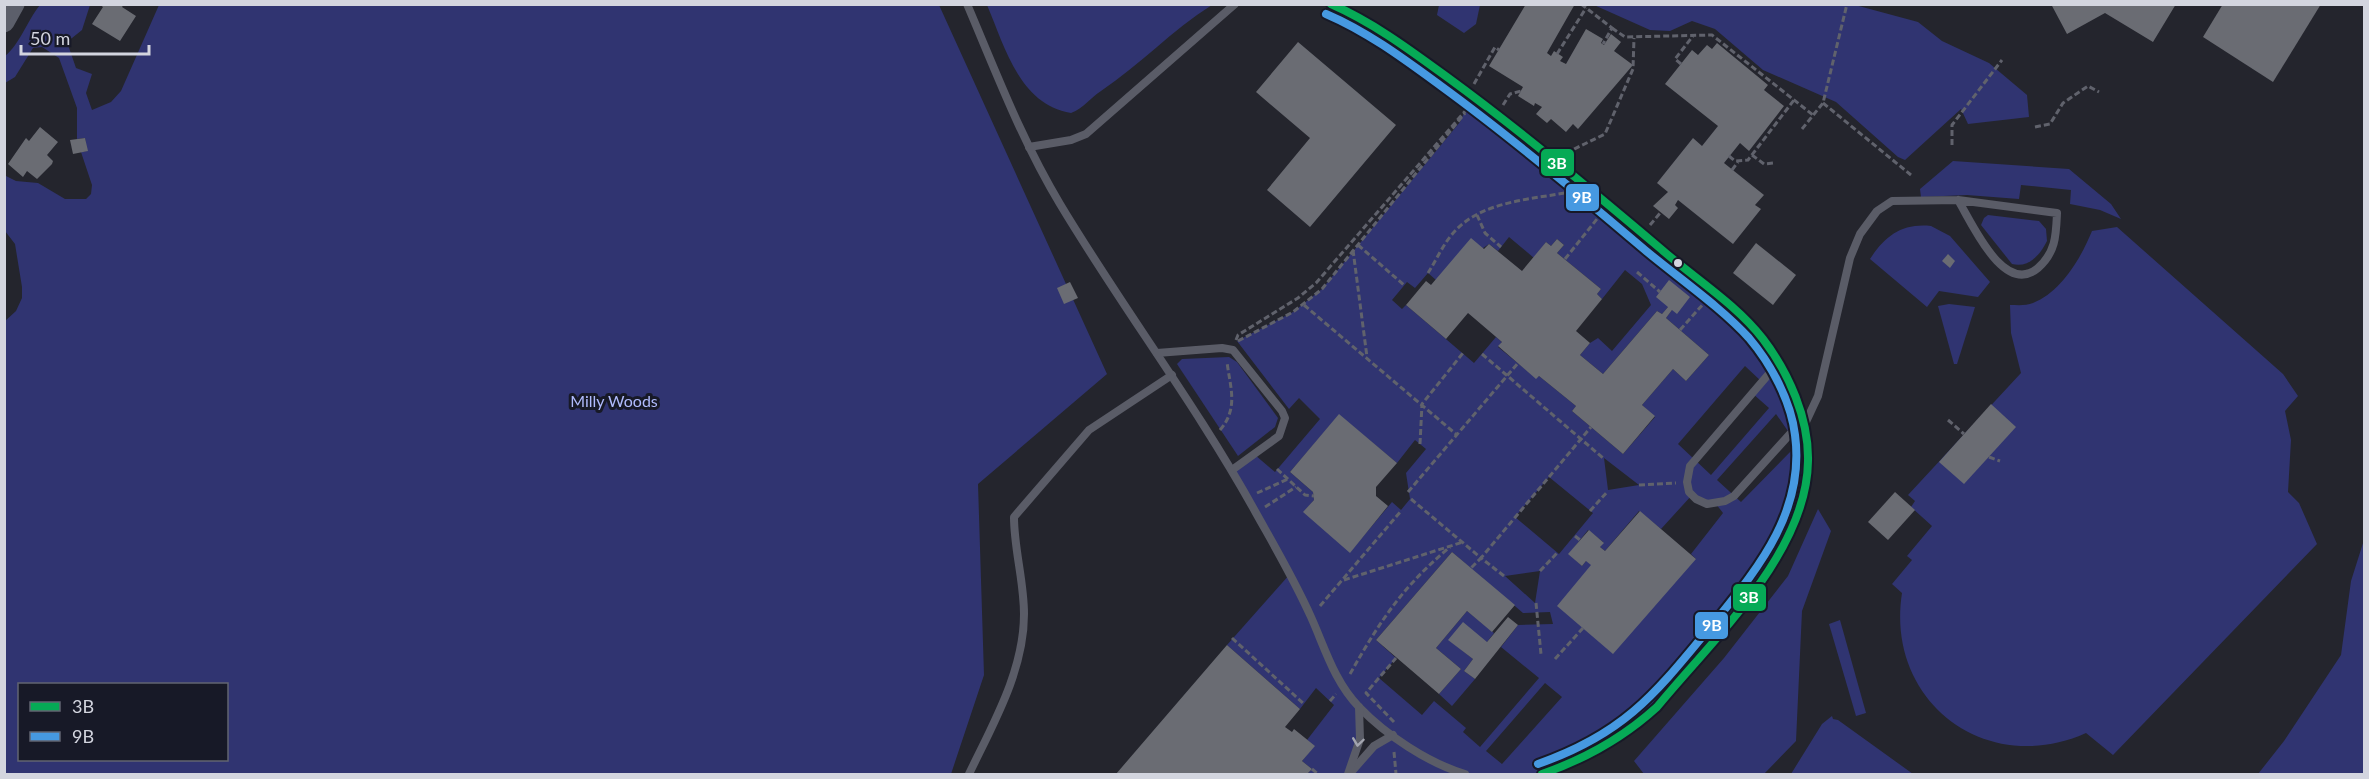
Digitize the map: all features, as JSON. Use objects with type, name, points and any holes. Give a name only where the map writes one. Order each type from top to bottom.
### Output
[{"type":"main road","points":[[4,21],[14,4]]},
{"type":"lane","points":[[967,4],[1029,147],[1064,210],[1232,470],[1311,617],[1330,665],[1343,687],[1359,707],[1393,735],[1437,762],[1465,774]]},
{"type":"lane","points":[[1029,147],[1071,140],[1086,134],[1235,4]]},
{"type":"lane","points":[[1330,4],[1375,26],[1472,95],[1609,205],[1762,336],[1779,362],[1804,426],[1808,471],[1804,495],[1788,541],[1756,589],[1657,707],[1639,724],[1591,753],[1542,774]]},
{"type":"lane","points":[[1779,362],[1694,459],[1687,482],[1689,492],[1696,499],[1707,504],[1725,501],[1734,496],[1790,434],[1804,426],[1818,396],[1850,258],[1869,219],[1892,201],[1958,200],[2057,213],[2055,244],[2051,255],[2032,273],[2020,275],[2010,272],[1993,256],[1958,200]]},
{"type":"lane","points":[[1157,353],[1222,348],[1240,355],[1285,418],[1279,436],[1232,470]]},
{"type":"lane","points":[[969,774],[998,717],[1021,647],[1024,614],[1014,517],[1089,430],[1172,375]]},
{"type":"lane","points":[[1349,774],[1360,739],[1359,707]]},
{"type":"lane","points":[[1349,774],[1374,746],[1393,735]]},
{"type":"path","points":[[1581,4],[1625,38],[1712,35],[1763,78],[1813,115]]},
{"type":"path","points":[[1802,129],[1822,104],[1847,4]]},
{"type":"path","points":[[1557,54],[1586,8]]},
{"type":"path","points":[[1603,44],[1612,28]]},
{"type":"path","points":[[1681,64],[1675,59],[1693,36]]},
{"type":"path","points":[[1553,159],[1605,134],[1633,69],[1634,37]]},
{"type":"path","points":[[1236,341],[1304,305],[1322,288],[1460,122],[1467,109],[1474,83],[1495,47],[1499,50]]},
{"type":"path","points":[[1952,145],[1952,125],[2002,60]]},
{"type":"path","points":[[2035,127],[2050,124],[2063,103],[2088,86],[2099,92]]},
{"type":"path","points":[[1507,98],[1514,91],[1521,91]]},
{"type":"path","points":[[1729,156],[1739,160],[1748,160],[1794,100]]},
{"type":"path","points":[[1822,104],[1911,175]]},
{"type":"path","points":[[1212,437],[1226,423],[1233,398],[1227,360],[1238,335],[1298,298],[1316,283],[1467,109]]},
{"type":"path","points":[[1752,155],[1764,164],[1774,163]]},
{"type":"path","points":[[1732,170],[1739,160]]},
{"type":"path","points":[[1428,273],[1456,230],[1477,216],[1510,203],[1570,192],[1580,182]]},
{"type":"path","points":[[1564,259],[1609,205]]},
{"type":"path","points":[[1643,234],[1661,212]]},
{"type":"path","points":[[1477,216],[1485,233],[1501,247]]},
{"type":"path","points":[[1357,245],[1404,285]]},
{"type":"path","points":[[1353,250],[1367,358]]},
{"type":"path","points":[[1637,272],[1660,292]]},
{"type":"path","points":[[1680,330],[1713,293]]},
{"type":"path","points":[[1304,305],[1457,435]]},
{"type":"path","points":[[1420,444],[1422,404],[1463,353]]},
{"type":"path","points":[[1482,354],[1603,458]]},
{"type":"path","points":[[1408,492],[1518,363]]},
{"type":"path","points":[[1948,420],[1964,434]]},
{"type":"path","points":[[1471,568],[1591,427]]},
{"type":"path","points":[[1989,457],[2000,461]]},
{"type":"path","points":[[1277,469],[1305,495],[1314,496]]},
{"type":"path","points":[[1247,497],[1288,479]]},
{"type":"path","points":[[1639,485],[1687,482]]},
{"type":"path","points":[[1257,514],[1282,494],[1296,487]]},
{"type":"path","points":[[1590,511],[1608,491]]},
{"type":"path","points":[[1411,499],[1504,576]]},
{"type":"path","points":[[1311,617],[1401,511]]},
{"type":"path","points":[[1575,536],[1580,540]]},
{"type":"path","points":[[1342,580],[1463,542]]},
{"type":"path","points":[[1329,701],[1343,687],[1392,603],[1425,568],[1450,547]]},
{"type":"path","points":[[1540,571],[1557,552]]},
{"type":"path","points":[[1536,603],[1541,654]]},
{"type":"path","points":[[1555,659],[1583,628]]},
{"type":"path","points":[[1232,638],[1304,704]]},
{"type":"path","points":[[1396,658],[1366,693],[1395,720],[1393,735],[1396,774]]},
{"type":"path","points":[[1312,769],[1318,774]]},
{"type":"green space","name":"Milly Woods","points":[[40,5],[90,5],[82,30],[67,42],[76,68],[92,74],[86,93],[92,110],[111,102],[121,91],[159,5],[939,5],[1107,374],[978,484],[984,675],[951,774],[5,774],[4,322],[16,311],[22,298],[22,287],[15,244],[5,231],[4,175],[16,181],[38,183],[65,199],[86,199],[91,194],[92,185],[81,152],[87,151],[85,138],[77,139],[77,108],[59,58],[42,47],[33,48],[15,77],[5,83],[5,56],[15,45]]},
{"type":"green space","points":[[987,5],[1212,5],[1071,113],[1053,107],[1038,98],[1026,86],[1008,55]]},
{"type":"green space","points":[[1439,5],[1480,5],[1476,24],[1464,33],[1437,15]]},
{"type":"green space","points":[[1594,5],[1855,5],[1918,22],[1942,41],[1989,63],[2027,95],[2029,117],[1968,124],[1961,109],[1905,160],[1898,157],[1836,102],[1763,70],[1715,29],[1692,21],[1670,31],[1650,30]]},
{"type":"green space","points":[[1472,95],[1762,336],[1797,404],[1808,471],[1788,541],[1657,707],[1616,740],[1542,774],[1349,774],[1378,744],[1392,735],[1360,708],[1360,739],[1348,774],[1307,774],[1312,769],[1302,761],[1314,746],[1307,740],[1334,705],[1316,688],[1300,709],[1227,645],[1290,574],[1232,470],[1255,455],[1275,472],[1320,419],[1299,398],[1289,409],[1237,341],[1293,312],[1322,289],[1460,122]],"holes":[[[1509,237],[1534,258],[1546,242],[1551,246],[1557,239],[1564,245],[1557,253],[1601,289],[1597,294],[1602,299],[1625,270],[1642,284],[1651,305],[1612,351],[1598,338],[1590,343],[1580,355],[1603,374],[1657,311],[1662,314],[1668,307],[1672,310],[1666,318],[1709,355],[1686,381],[1673,369],[1642,405],[1655,417],[1623,454],[1572,411],[1576,406],[1498,347],[1502,342],[1496,337],[1474,363],[1406,305],[1402,309],[1392,300],[1407,282],[1415,288],[1428,273],[1436,280],[1489,244],[1498,251]],[[1745,366],[1762,382],[1752,393],[1769,408],[1711,475],[1678,444]],[[1776,414],[1790,434],[1791,451],[1741,502],[1717,480]],[[1339,415],[1397,463],[1415,440],[1426,449],[1406,473],[1410,499],[1401,510],[1392,502],[1350,552],[1304,512],[1314,500],[1313,492],[1290,472]],[[1604,458],[1639,485],[1608,490]],[[1549,477],[1593,513],[1559,554],[1515,517]],[[1692,495],[1716,504],[1723,513],[1691,554],[1696,559],[1586,561],[1582,566],[1569,554],[1588,530],[1603,542],[1600,547],[1605,551],[1639,511],[1661,529]],[[1452,552],[1523,613],[1550,612],[1553,624],[1518,625],[1501,647],[1539,678],[1480,747],[1463,732],[1466,728],[1434,701],[1422,715],[1379,678],[1396,658],[1376,640]],[[1540,571],[1535,603],[1505,576]],[[1545,683],[1562,697],[1502,764],[1486,751]]]},
{"type":"green space","points":[[1953,161],[2069,169],[2111,204],[2121,219],[2100,210],[2070,204],[2071,190],[2021,185],[2019,199],[1967,195],[1921,197],[1920,189]]},
{"type":"green space","points":[[1988,215],[2039,221],[2046,229],[2047,241],[2041,251],[2029,262],[2012,264],[1981,225]]},
{"type":"green space","points":[[1931,226],[1950,236],[1990,282],[1978,297],[1939,291],[1927,307],[1870,259],[1895,233],[1911,227]]},
{"type":"green space","points":[[2117,227],[2283,374],[2298,396],[2285,411],[2291,440],[2288,492],[2299,503],[2317,544],[2113,755],[2086,733],[2049,744],[2013,745],[1979,737],[1950,720],[1926,697],[1910,667],[1901,632],[1902,593],[1892,584],[1912,560],[1907,556],[1932,526],[1911,507],[1915,501],[1908,495],[2021,373],[2011,333],[2010,305],[2027,305],[2043,298],[2069,273],[2092,231]]},
{"type":"green space","points":[[1949,304],[1975,307],[1957,364],[1954,364],[1938,306]]},
{"type":"green space","points":[[1229,357],[1237,362],[1278,418],[1275,427],[1238,456],[1177,364],[1182,359]]},
{"type":"green space","points":[[1818,509],[1831,531],[1802,611],[1796,741],[1764,774],[1644,774],[1634,761],[1724,658],[1788,576]]},
{"type":"green space","points":[[2364,540],[2364,774],[2258,774],[2284,741],[2341,655],[2351,581]]},
{"type":"green space","points":[[1467,611],[1494,633],[1487,642],[1449,640],[1473,659],[1464,671],[1475,679],[1452,706],[1439,694],[1461,669],[1436,648]]},
{"type":"green space","points":[[1840,620],[1866,713],[1856,716],[1829,624]]},
{"type":"green space","points":[[1832,716],[1833,719],[1838,720],[1913,774],[1791,774],[1822,724]]},
{"type":"building","points":[[99,4],[124,4],[122,7],[136,16],[120,41],[92,24],[103,7]]},
{"type":"building","points":[[1526,4],[1575,4],[1547,53],[1551,56],[1554,51],[1563,57],[1560,61],[1566,64],[1586,29],[1603,39],[1601,43],[1604,45],[1611,34],[1621,42],[1614,51],[1633,65],[1578,129],[1573,124],[1566,132],[1551,119],[1547,123],[1536,114],[1542,107],[1535,103],[1534,106],[1518,96],[1523,87],[1489,66]]},
{"type":"building","points":[[2051,4],[2176,4],[2153,42],[2105,13],[2067,34]]},
{"type":"building","points":[[2223,4],[2321,4],[2273,82],[2203,37]]},
{"type":"building","points":[[1298,42],[1396,125],[1310,227],[1267,190],[1310,138],[1256,92]]},
{"type":"building","points":[[1717,43],[1768,85],[1764,90],[1784,106],[1749,151],[1740,143],[1724,163],[1764,195],[1755,205],[1761,209],[1733,244],[1678,200],[1675,205],[1678,208],[1669,219],[1653,206],[1668,192],[1657,183],[1693,138],[1702,146],[1718,126],[1665,84],[1692,50],[1698,55],[1707,45],[1712,49]]},
{"type":"building","points":[[40,127],[58,142],[47,155],[53,161],[52,164],[37,179],[27,171],[23,177],[8,164],[26,138],[29,141]]},
{"type":"building","points":[[85,138],[88,151],[73,154],[70,140]]},
{"type":"building","points":[[1471,238],[1484,249],[1489,244],[1522,271],[1546,242],[1551,246],[1557,239],[1564,245],[1557,253],[1601,289],[1597,294],[1602,299],[1576,331],[1590,343],[1580,355],[1603,374],[1657,311],[1662,314],[1668,307],[1656,297],[1669,280],[1690,297],[1677,314],[1672,310],[1666,318],[1709,355],[1686,381],[1673,369],[1642,405],[1655,416],[1623,454],[1572,411],[1576,406],[1539,376],[1536,379],[1498,346],[1502,342],[1468,313],[1446,339],[1406,305],[1426,281],[1431,285]]},
{"type":"building","points":[[1756,243],[1796,275],[1773,305],[1733,273]]},
{"type":"building","points":[[1948,254],[1955,261],[1950,268],[1942,261]]},
{"type":"building","points":[[1070,282],[1078,298],[1064,304],[1057,288]]},
{"type":"building","points":[[1991,404],[2016,427],[1964,484],[1939,462]]},
{"type":"building","points":[[1339,414],[1397,463],[1376,487],[1376,496],[1388,506],[1350,553],[1303,512],[1314,500],[1313,492],[1290,472]]},
{"type":"building","points":[[1895,492],[1915,510],[1888,540],[1868,522]]},
{"type":"building","points":[[1640,511],[1696,559],[1613,654],[1557,606],[1591,565],[1586,561],[1582,566],[1568,554],[1589,530],[1604,543],[1600,547],[1605,551]]},
{"type":"building","points":[[1452,552],[1515,605],[1492,632],[1467,611],[1436,648],[1461,669],[1439,694],[1376,640]]},
{"type":"building","points":[[1508,617],[1518,625],[1475,679],[1464,671],[1473,659],[1448,640],[1463,622],[1487,642]]},
{"type":"building","points":[[1227,645],[1300,709],[1285,727],[1292,732],[1294,729],[1315,746],[1302,761],[1312,769],[1307,774],[1116,774]]},
{"type":"transit line","name":"3B","points":[[1331,4],[1391,38],[1475,97],[1728,303],[1752,326],[1772,352],[1789,381],[1801,413],[1808,461],[1803,495],[1792,529],[1774,562],[1753,593],[1657,707],[1631,728],[1603,746],[1573,762],[1542,774]]},
{"type":"transit line","name":"9B","points":[[1326,14],[1385,47],[1467,105],[1712,304],[1757,348],[1779,384],[1793,422],[1796,462],[1793,487],[1786,512],[1764,557],[1749,578],[1677,667],[1640,706],[1596,738],[1538,764]]}]
